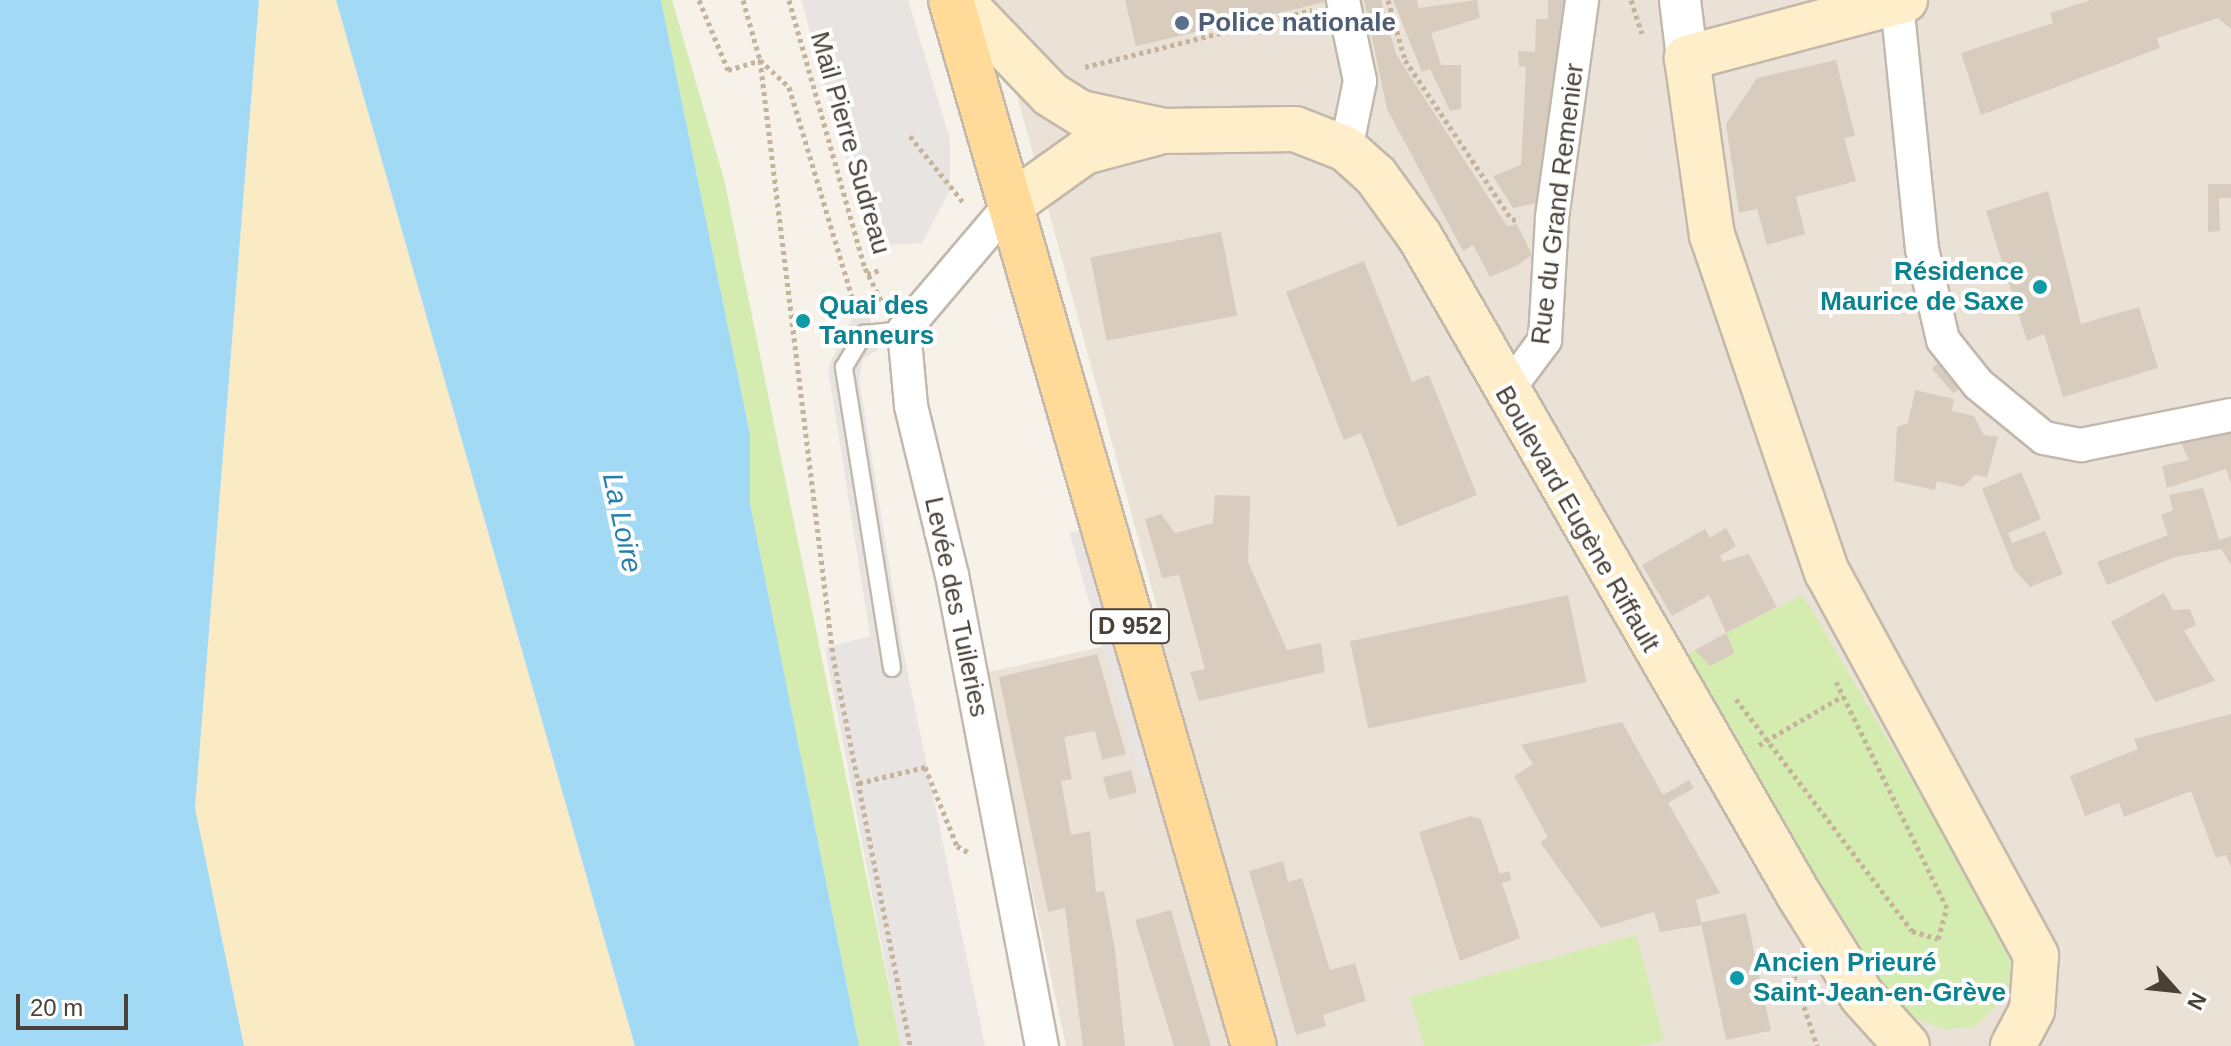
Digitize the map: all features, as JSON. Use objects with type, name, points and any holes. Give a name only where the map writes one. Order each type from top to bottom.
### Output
[{"type":"main road","name":"D 952","points":[[951,0],[1254,1046]]},
{"type":"main road","name":"Boulevard Eugène Riffault","points":[[960,0],[1050,94],[1081,113],[1164,131],[1295,129],[1346,149],[1376,176],[1420,237],[1504,395],[1799,895],[1862,996],[1907,1046]]},
{"type":"main road","points":[[1901,1],[1687,58],[1712,235],[1827,572],[2036,956],[2032,1010],[2013,1046]]},
{"type":"main road","name":"Boulevard Eugène Riffault","points":[[1010,205],[1084,152],[1164,131]]},
{"type":"street","name":"Rue du Grand Remenier","points":[[1504,395],[1545,340],[1552,217],[1582,0]]},
{"type":"street","points":[[1680,0],[1687,58]]},
{"type":"street","points":[[1901,1],[1922,249],[1943,340],[1978,384],[2044,438],[2081,445],[2231,415]]},
{"type":"street","points":[[1332,4],[1360,81],[1346,149]]},
{"type":"street","points":[[904,330],[1010,205]]},
{"type":"street","name":"Levée des Tuileries","points":[[904,330],[911,406],[1042,1046]]},
{"type":"lane","points":[[892,668],[844,367],[864,334],[904,330]]},
{"type":"path","points":[[699,0],[728,70],[760,60]]},
{"type":"path","points":[[743,0],[760,60],[833,656],[910,1046]]},
{"type":"path","name":"Mail Pierre Sudreau","points":[[760,60],[789,87],[856,311],[876,295],[867,274],[789,0]]},
{"type":"path","points":[[1388,0],[1405,60],[1512,220],[1536,212],[1552,217]]},
{"type":"path","points":[[1070,71],[1332,4]]},
{"type":"path","points":[[910,136],[963,202]]},
{"type":"path","points":[[867,274],[880,270]]},
{"type":"path","points":[[1723,707],[1733,696],[1771,740],[1912,931],[1938,939],[1947,908],[1830,667]]},
{"type":"path","points":[[1743,752],[1771,740],[1843,696]]},
{"type":"path","points":[[858,783],[925,767],[957,846],[1007,864]]},
{"type":"path","points":[[1787,956],[1817,1046]]},
{"type":"shaded area","points":[[801,0],[908,0],[950,139],[950,190],[922,243],[871,246]]},
{"type":"shaded area","points":[[991,0],[2231,0],[2231,1046],[1066,1046],[985,673],[1164,633]]},
{"type":"shaded area","points":[[864,295],[878,350],[863,359],[859,379],[903,650],[985,1046],[901,1046],[825,648],[870,636],[828,367]]},
{"type":"shaded area","points":[[1081,530],[1152,776],[1140,779],[1069,533]]},
{"type":"shaded area","points":[[1241,908],[1284,1046],[1272,1046],[1230,911]]},
{"type":"green space","points":[[661,0],[672,0],[724,179],[901,1046],[859,1046],[750,503],[750,434]]},
{"type":"green space","points":[[1803,595],[2016,959],[2006,996],[1974,1027],[1944,1029],[1895,1011],[1675,663],[1695,650],[1710,666],[1735,653],[1726,633]]},
{"type":"green space","points":[[1636,935],[1664,1040],[1640,1046],[1424,1046],[1410,997]]},
{"type":"sand","points":[[259,0],[336,0],[635,1046],[244,1046],[195,808]]},
{"type":"water","points":[[0,0],[259,0],[195,808],[244,1046],[0,1046]]},
{"type":"water","name":"La Loire","points":[[336,0],[661,0],[750,434],[750,503],[859,1046],[635,1046]]},
{"type":"building","name":"Police nationale","points":[[1125,0],[1329,0],[1330,1],[1136,46]]},
{"type":"building","points":[[1364,0],[1381,0],[1396,54],[1507,226],[1517,224],[1532,255],[1518,265],[1490,277],[1473,245],[1463,251],[1387,109]]},
{"type":"building","points":[[1393,0],[1417,0],[1419,8],[1477,0],[1480,18],[1431,33],[1441,65],[1461,65],[1461,109],[1450,111],[1430,69],[1422,72]]},
{"type":"building","points":[[1548,0],[1569,0],[1542,202],[1513,208],[1493,176],[1521,165],[1526,67],[1519,66],[1518,51],[1535,52],[1536,19],[1548,19]]},
{"type":"building","points":[[2091,0],[2231,0],[2231,29],[2218,18],[2157,38],[2160,48],[1981,115],[1961,53],[2053,23],[2050,13]]},
{"type":"building","points":[[1836,60],[1855,136],[1844,138],[1856,181],[1796,197],[1805,234],[1767,245],[1757,209],[1739,213],[1726,124],[1757,78]]},
{"type":"building","points":[[2208,184],[2231,184],[2231,198],[2219,198],[2220,231],[2208,232]]},
{"type":"building","name":"Résidence Maurice de Saxe","points":[[2048,191],[2081,324],[2139,307],[2158,368],[2063,397],[2044,334],[2027,341],[1986,211]]},
{"type":"building","points":[[1221,232],[1237,315],[1107,341],[1090,257]]},
{"type":"building","points":[[1364,261],[1412,382],[1429,375],[1477,495],[1398,527],[1361,433],[1344,440],[1286,292]]},
{"type":"building","points":[[1944,358],[1966,383],[1954,393],[1932,368]]},
{"type":"building","points":[[1915,390],[1954,399],[1952,411],[1974,416],[1984,435],[1998,437],[1987,477],[1975,475],[1963,487],[1937,481],[1935,490],[1894,481],[1897,427],[1908,423]]},
{"type":"building","points":[[2231,425],[2231,483],[2226,469],[2167,488],[2162,466],[2189,460],[2176,433]]},
{"type":"building","points":[[2021,472],[2041,519],[2008,533],[2012,543],[2045,531],[2063,574],[2030,587],[2014,569],[1982,489]]},
{"type":"building","points":[[2203,488],[2219,540],[2231,536],[2231,565],[2221,549],[2175,557],[2107,585],[2097,562],[2168,535],[2161,515],[2173,510],[2169,495]]},
{"type":"building","points":[[1215,495],[1250,496],[1248,562],[1287,650],[1321,643],[1325,672],[1199,701],[1190,672],[1205,669],[1179,575],[1162,578],[1145,519],[1161,514],[1175,533],[1213,523]]},
{"type":"building","points":[[1726,528],[1736,546],[1720,556],[1723,562],[1749,554],[1777,607],[1726,633],[1709,595],[1672,616],[1642,565],[1705,529],[1710,538]]},
{"type":"building","points":[[2164,593],[2173,610],[2190,609],[2196,625],[2184,631],[2215,681],[2155,702],[2111,622]]},
{"type":"building","points":[[1568,595],[1587,682],[1368,728],[1350,641]]},
{"type":"building","points":[[1726,633],[1735,653],[1710,666],[1695,650]]},
{"type":"building","points":[[1097,654],[1126,754],[1102,760],[1095,731],[1064,737],[1072,779],[1061,781],[1071,835],[1090,831],[1096,892],[1104,891],[1115,950],[1125,1046],[1083,1046],[1065,908],[1048,912],[999,677]]},
{"type":"building","points":[[2231,714],[2231,867],[2226,855],[2216,858],[2191,791],[2124,817],[2119,803],[2085,816],[2070,776],[2138,749],[2134,739]]},
{"type":"building","points":[[1622,722],[1663,795],[1689,780],[1694,788],[1668,803],[1720,893],[1696,900],[1702,925],[1660,932],[1654,912],[1601,928],[1540,842],[1548,837],[1514,776],[1533,764],[1521,745]]},
{"type":"building","points":[[1131,770],[1137,792],[1109,800],[1103,778]]},
{"type":"building","points":[[1471,816],[1481,819],[1500,874],[1509,871],[1511,880],[1502,883],[1520,938],[1460,961],[1419,832]]},
{"type":"building","points":[[1283,861],[1288,882],[1302,878],[1330,970],[1355,963],[1366,1001],[1323,1015],[1326,1026],[1296,1035],[1249,871]]},
{"type":"building","points":[[1171,910],[1211,1046],[1174,1046],[1135,920]]},
{"type":"building","name":"Ancien Prieuré Saint-Jean-en-Grève","points":[[1746,913],[1771,1030],[1726,1040],[1701,923]]},
{"type":"place","name":"Police nationale","points":[[1182,23]]},
{"type":"place","name":"Résidence Maurice de Saxe","points":[[2040,287]]},
{"type":"place","name":"Quai des Tanneurs","points":[[803,321]]},
{"type":"place","name":"Ancien Prieuré Saint-Jean-en-Grève","points":[[1737,978]]}]
